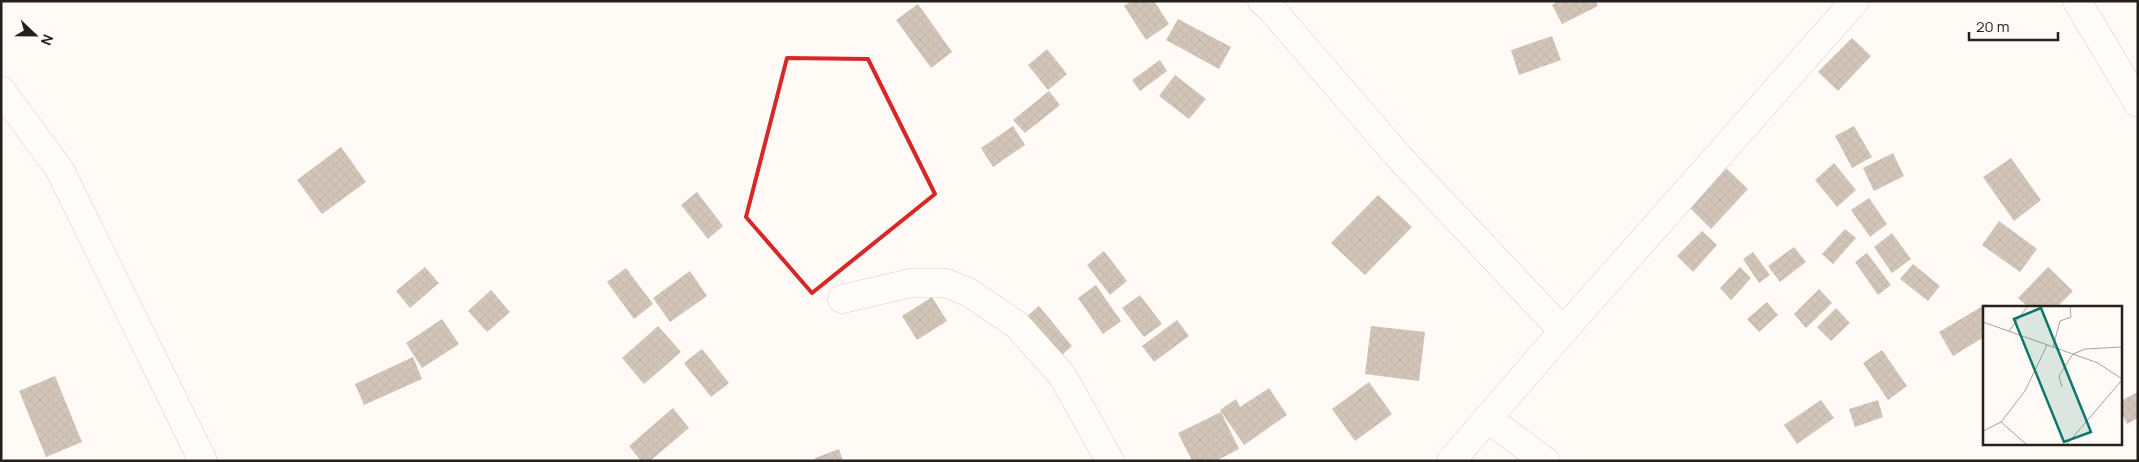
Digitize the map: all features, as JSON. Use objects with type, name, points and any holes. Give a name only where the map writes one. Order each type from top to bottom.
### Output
[{"type":"street","points":[[1262,1],[1273,11],[1399,157],[1563,331]]},
{"type":"street","points":[[1451,461],[1563,331],[1855,1]]},
{"type":"street","points":[[2077,1],[2138,103]]},
{"type":"street","points":[[1,90],[60,170],[203,461]]},
{"type":"street","points":[[842,299],[911,283],[946,283],[970,293],[1017,325],[1062,375],[1110,461]]},
{"type":"street","points":[[1487,418],[1545,461]]},
{"type":"highlighted area","points":[[787,58],[868,59],[935,194],[812,293],[746,217]]},
{"type":"building","points":[[1131,1],[1154,1],[1169,24],[1146,40],[1124,6]]},
{"type":"building","points":[[1558,1],[1596,1],[1598,6],[1562,24],[1552,5]]},
{"type":"building","points":[[918,4],[952,52],[931,68],[896,20]]},
{"type":"building","points":[[1178,19],[1231,47],[1219,69],[1166,40]]},
{"type":"building","points":[[1552,36],[1561,60],[1519,75],[1511,50]]},
{"type":"building","points":[[1852,38],[1871,56],[1838,91],[1818,72]]},
{"type":"building","points":[[1047,49],[1067,74],[1048,90],[1028,65]]},
{"type":"building","points":[[1160,60],[1167,71],[1140,91],[1132,80]]},
{"type":"building","points":[[1175,75],[1206,99],[1189,119],[1159,96]]},
{"type":"building","points":[[1049,91],[1060,105],[1025,133],[1013,120]]},
{"type":"building","points":[[1013,126],[1025,145],[993,167],[981,148]]},
{"type":"building","points":[[1854,126],[1872,157],[1852,168],[1835,136]]},
{"type":"building","points":[[341,147],[366,182],[322,214],[297,180]]},
{"type":"building","points":[[1893,153],[1904,176],[1874,191],[1863,168]]},
{"type":"building","points":[[2011,158],[2041,200],[2014,221],[1983,177]]},
{"type":"building","points":[[1834,163],[1856,190],[1837,207],[1815,180]]},
{"type":"building","points":[[1726,168],[1748,189],[1711,229],[1689,207]]},
{"type":"building","points":[[697,192],[723,226],[708,239],[681,205]]},
{"type":"building","points":[[1378,195],[1412,227],[1365,275],[1331,243]]},
{"type":"building","points":[[1869,198],[1887,224],[1870,237],[1851,210]]},
{"type":"building","points":[[1999,221],[2037,249],[2020,272],[1982,245]]},
{"type":"building","points":[[1845,229],[1856,238],[1833,264],[1822,254]]},
{"type":"building","points":[[1702,231],[1717,245],[1693,272],[1677,256]]},
{"type":"building","points":[[1892,233],[1911,259],[1892,273],[1874,247]]},
{"type":"building","points":[[1794,247],[1806,262],[1780,282],[1768,266]]},
{"type":"building","points":[[1104,251],[1127,281],[1110,295],[1087,265]]},
{"type":"building","points":[[1753,252],[1770,275],[1759,283],[1743,259]]},
{"type":"building","points":[[1867,253],[1891,285],[1878,295],[1855,262]]},
{"type":"building","points":[[1913,264],[1940,286],[1928,301],[1900,279]]},
{"type":"building","points":[[425,267],[439,283],[410,308],[396,291]]},
{"type":"building","points":[[1740,267],[1751,278],[1731,300],[1720,288]]},
{"type":"building","points":[[2048,267],[2073,291],[2058,306],[2027,306],[2018,298]]},
{"type":"building","points":[[626,268],[653,304],[634,319],[607,282]]},
{"type":"building","points":[[690,271],[707,296],[670,322],[653,298]]},
{"type":"building","points":[[1096,285],[1121,321],[1103,334],[1078,298]]},
{"type":"building","points":[[1819,289],[1832,303],[1806,328],[1794,314]]},
{"type":"building","points":[[491,290],[510,312],[487,332],[468,311]]},
{"type":"building","points":[[1140,295],[1162,324],[1144,337],[1122,308]]},
{"type":"building","points":[[932,297],[947,321],[917,340],[902,316]]},
{"type":"building","points":[[1767,302],[1778,315],[1759,332],[1747,319]]},
{"type":"building","points":[[1986,304],[1987,306],[1983,306],[1983,338],[1953,356],[1939,332]]},
{"type":"building","points":[[1039,306],[1072,346],[1054,362],[1020,322]]},
{"type":"building","points":[[1836,308],[1850,323],[1831,341],[1817,327]]},
{"type":"building","points":[[442,319],[459,344],[422,368],[406,343]]},
{"type":"building","points":[[1177,320],[1189,336],[1154,362],[1142,346]]},
{"type":"building","points":[[658,326],[681,352],[644,384],[622,358]]},
{"type":"building","points":[[1371,326],[1425,332],[1419,381],[1365,374]]},
{"type":"building","points":[[702,349],[729,383],[711,397],[684,363]]},
{"type":"building","points":[[1882,350],[1907,386],[1888,400],[1863,363]]},
{"type":"building","points":[[413,357],[422,379],[364,405],[355,384]]},
{"type":"building","points":[[55,376],[82,442],[46,457],[19,391]]},
{"type":"building","points":[[1369,382],[1392,414],[1355,441],[1332,409]]},
{"type":"building","points":[[1269,388],[1287,415],[1244,445],[1220,410],[1236,399],[1240,407]]},
{"type":"building","points":[[2138,392],[2138,418],[2127,424],[2122,414],[2122,400]]},
{"type":"building","points":[[1821,400],[1834,418],[1797,444],[1784,425]]},
{"type":"building","points":[[1878,400],[1883,417],[1855,427],[1849,409]]},
{"type":"building","points":[[673,408],[689,428],[650,461],[641,461],[629,446]]},
{"type":"building","points":[[1221,412],[1239,449],[1216,461],[1192,461],[1178,433]]},
{"type":"building","points":[[839,449],[843,461],[816,461],[815,458]]}]
